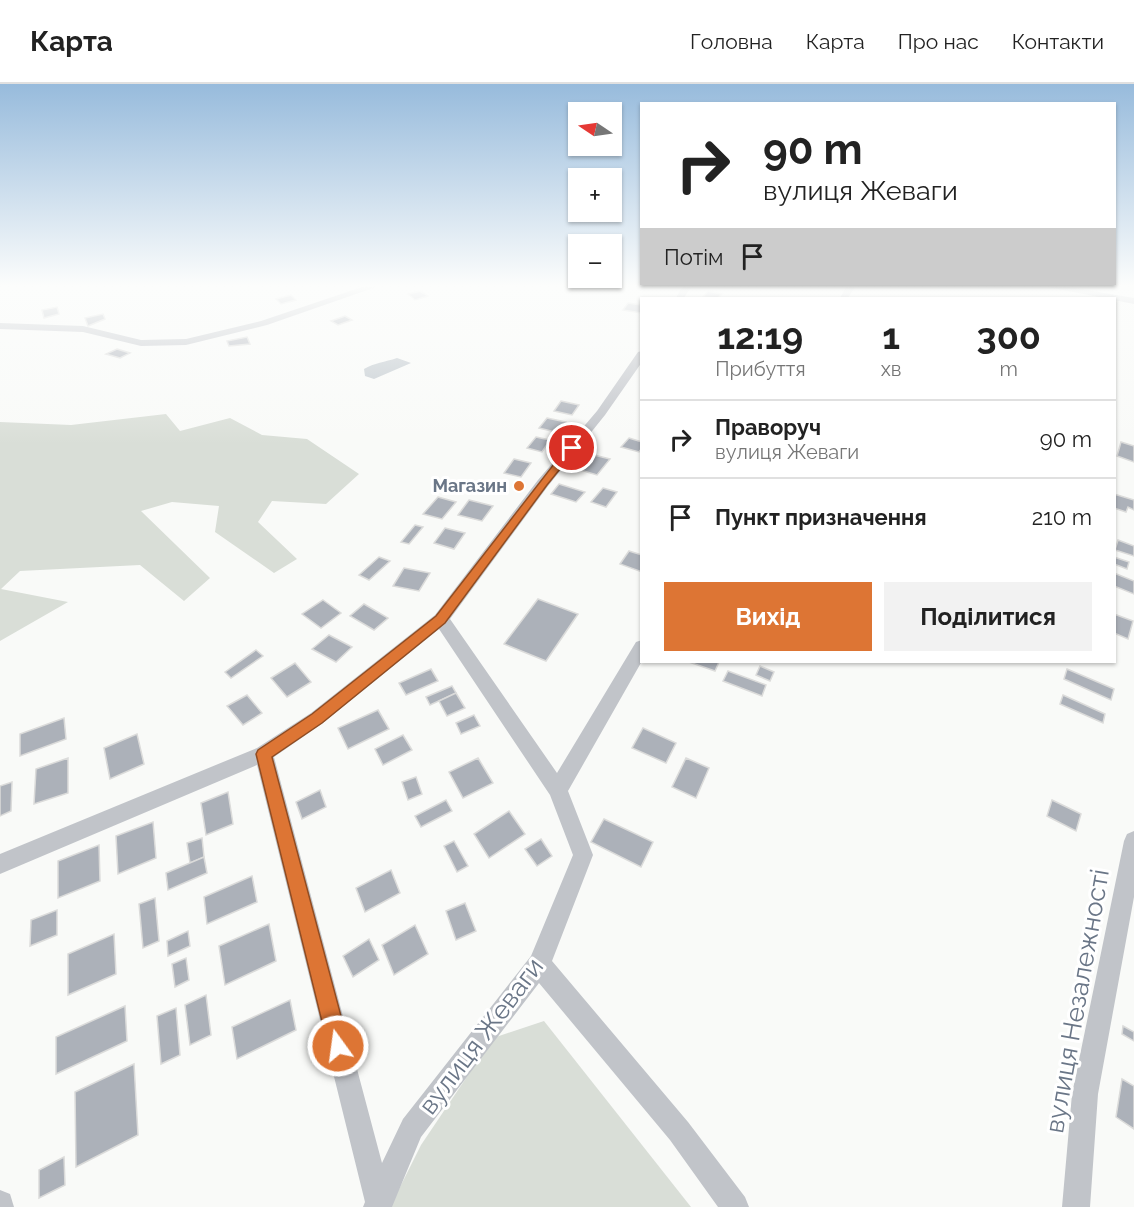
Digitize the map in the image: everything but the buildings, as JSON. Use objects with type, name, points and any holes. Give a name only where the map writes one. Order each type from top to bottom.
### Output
[{"type":"street","points":[[126,339],[141,343],[186,342],[197,339]]},
{"type":"street","points":[[0,864],[264,754],[317,718],[441,619],[543,483],[601,413],[640,357]]},
{"type":"street","name":"вулиця Жеваги","points":[[378,1205],[412,1128],[539,964],[583,855],[558,790],[441,619]]},
{"type":"street","points":[[558,790],[640,649]]},
{"type":"street","name":"вулиця Жеваги","points":[[264,754],[378,1205]]},
{"type":"street","name":"вулиця Незалежності","points":[[1076,1207],[1085,1094],[1134,841]]},
{"type":"street","points":[[539,964],[679,1131],[735,1207]]},
{"type":"shaded area","points":[[397,358],[411,363],[374,379],[365,376],[364,369]]},
{"type":"shaded area","points":[[166,414],[180,431],[230,418],[262,435],[307,439],[359,474],[326,504],[272,501],[258,522],[297,559],[274,573],[215,532],[219,506],[172,502],[141,511],[210,578],[184,601],[140,565],[20,571],[1,589],[68,602],[0,641],[0,422],[71,425]]},
{"type":"shaded area","points":[[544,1021],[691,1207],[390,1207],[421,1145],[493,1038]]},
{"type":"place","name":"Магазин","points":[[519,486]]},
{"type":"route","points":[[338,1046],[264,754],[317,718],[441,619],[572,448]]}]
